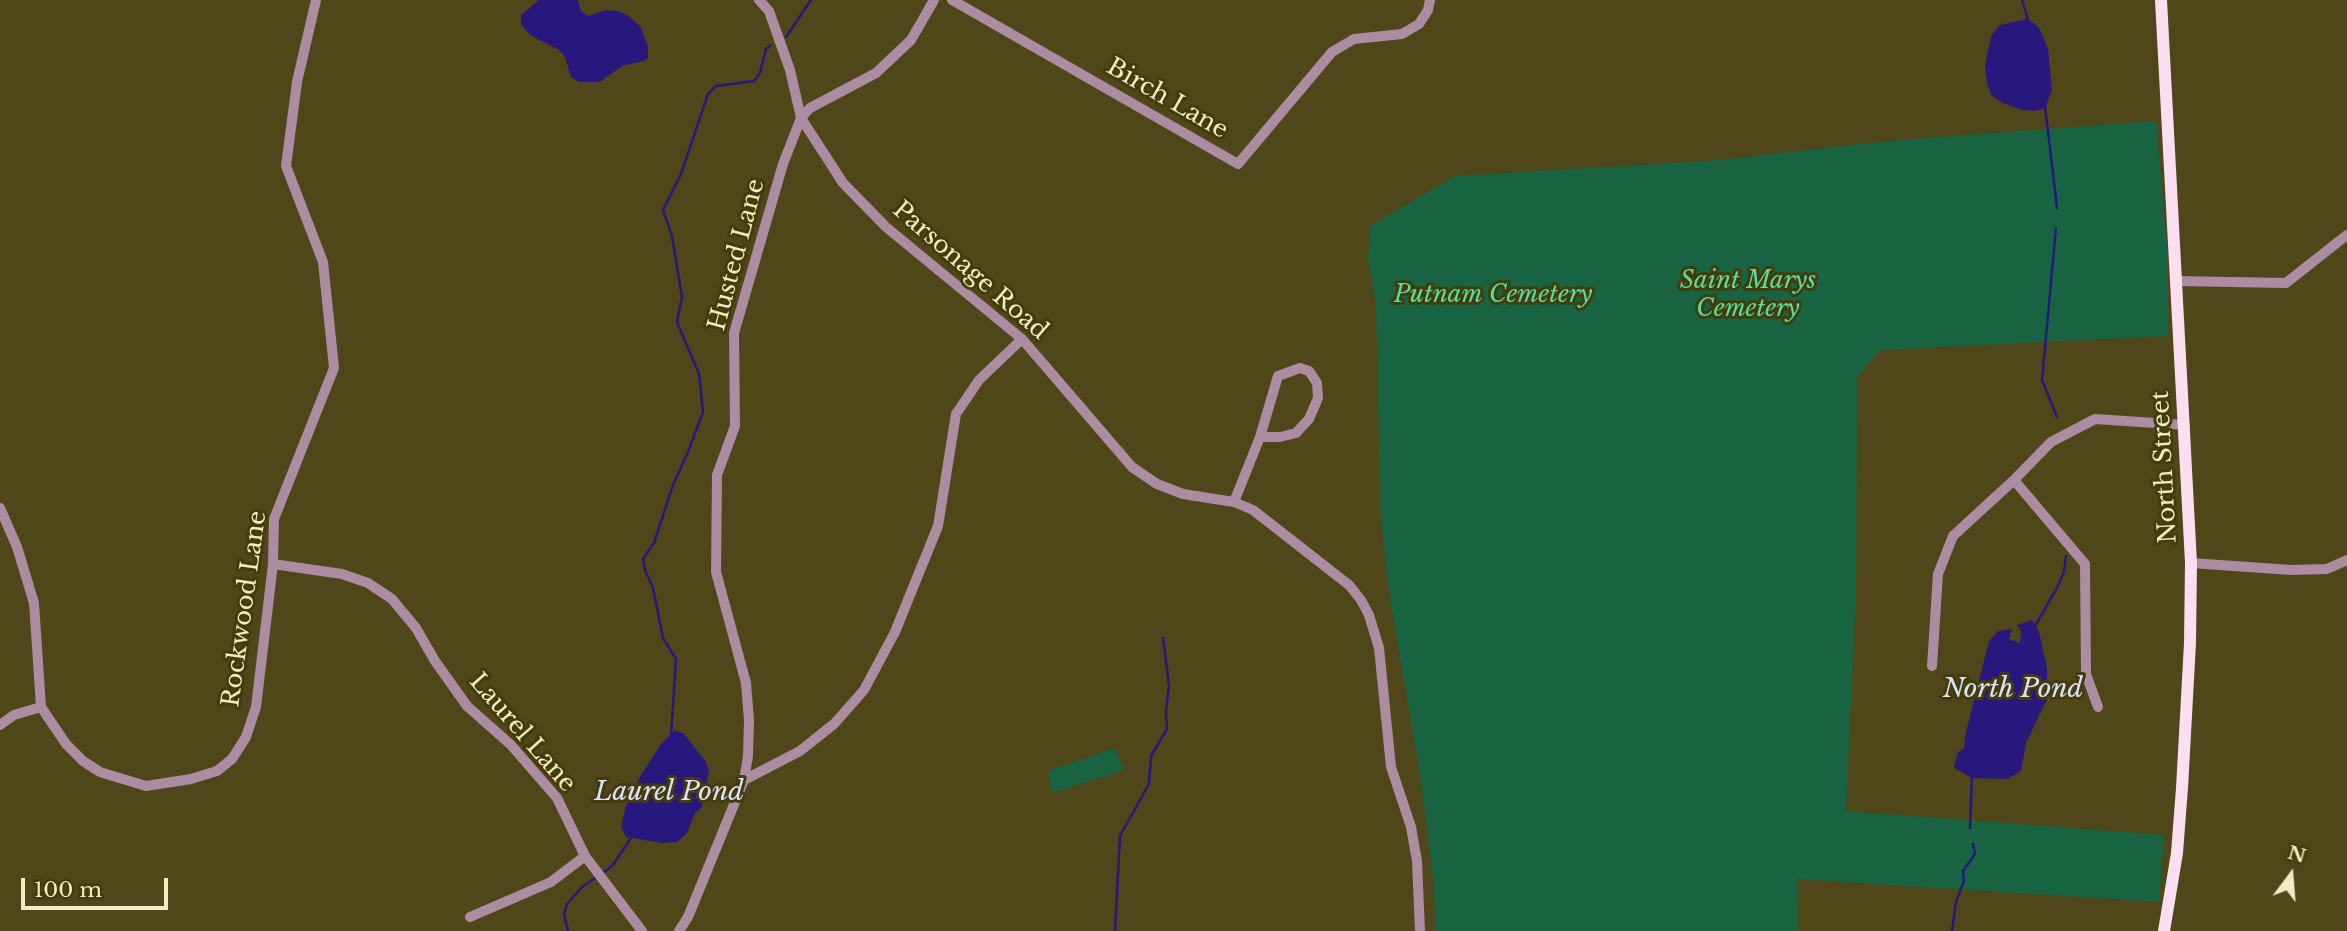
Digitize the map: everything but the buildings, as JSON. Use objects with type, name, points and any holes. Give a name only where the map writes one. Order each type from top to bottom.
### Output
[{"type":"main road","name":"North Street","points":[[2161,0],[2191,563],[2190,643],[2182,788],[2177,853],[2164,931]]},
{"type":"street","name":"Rockwood Lane","points":[[41,707],[66,744],[83,761],[100,772],[146,786],[191,779],[217,771],[232,759],[246,737],[256,707],[273,564],[274,519],[334,368],[323,262],[286,166],[297,82],[316,0]]},
{"type":"street","name":"Parsonage Road","points":[[760,0],[769,11],[782,46],[802,118],[843,183],[886,227],[1022,339],[1132,467],[1157,484],[1183,494],[1234,502],[1253,510],[1349,585],[1361,600],[1369,615],[1379,648],[1391,767],[1410,827],[1417,861],[1420,931]]},
{"type":"street","points":[[802,118],[810,108],[876,73],[911,40],[934,0]]},
{"type":"street","name":"Birch Lane","points":[[953,0],[1238,164],[1332,52],[1354,39],[1402,34],[1419,24],[1428,10],[1430,0]]},
{"type":"street","name":"Husted Lane","points":[[679,931],[688,917],[744,780],[748,756],[746,683],[716,572],[717,475],[735,426],[734,333],[783,164],[802,118]]},
{"type":"street","points":[[2175,282],[2286,283],[2347,235]]},
{"type":"street","points":[[744,780],[800,751],[834,724],[864,690],[895,632],[938,526],[956,414],[979,380],[1022,339]]},
{"type":"street","points":[[1234,502],[1260,437],[1278,376],[1300,368],[1309,371],[1317,383],[1318,398],[1309,419],[1296,433],[1280,437],[1260,437]]},
{"type":"street","points":[[1932,666],[1938,575],[1953,536],[2051,442],[2095,419],[2185,425]]},
{"type":"street","points":[[2014,480],[2085,564],[2086,674],[2098,707]]},
{"type":"street","points":[[0,508],[17,547],[34,603],[41,707],[14,715],[0,725]]},
{"type":"street","points":[[2191,563],[2291,570],[2327,569],[2347,560]]},
{"type":"street","name":"Laurel Lane","points":[[273,564],[342,574],[368,583],[392,599],[416,628],[435,661],[467,705],[511,745],[557,798],[585,856],[642,931]]},
{"type":"street","points":[[470,917],[542,887],[585,856]]},
{"type":"green space","points":[[2156,121],[2168,258],[2168,336],[1880,350],[1857,377],[1856,592],[1846,811],[2164,835],[2159,902],[1797,879],[1798,931],[1436,931],[1433,877],[1421,780],[1390,598],[1381,520],[1376,303],[1368,260],[1370,226],[1455,176],[1709,161],[1898,140]]},
{"type":"green space","points":[[1115,748],[1124,770],[1052,793],[1048,771]]},
{"type":"water","points":[[539,0],[578,0],[581,11],[588,16],[606,10],[627,15],[640,26],[648,46],[648,58],[622,66],[600,82],[579,82],[571,77],[565,57],[559,50],[530,35],[521,24],[521,15]]},
{"type":"water","points":[[2027,19],[2038,26],[2048,48],[2052,90],[2045,108],[2036,111],[2022,110],[1991,95],[1985,66],[1991,36],[2000,25]]},
{"type":"water","name":"North Pond","points":[[2032,620],[2039,632],[2047,668],[2047,699],[2026,743],[2021,771],[2008,779],[1972,778],[1954,768],[1958,752],[1964,749],[1989,641],[1998,631],[2012,629],[2009,639],[2020,643],[2021,631],[2017,625]]},
{"type":"water","name":"Laurel Pond","points":[[675,730],[684,734],[706,762],[709,771],[702,807],[695,813],[687,833],[677,842],[663,843],[626,837],[621,827],[626,806],[641,775],[661,744]]},
{"type":"waterway","points":[[786,37],[811,0]]},
{"type":"waterway","points":[[2022,0],[2028,20]]},
{"type":"waterway","points":[[671,737],[676,659],[663,638],[653,588],[643,559],[654,543],[673,485],[703,412],[699,374],[677,322],[682,297],[672,236],[663,210],[681,174],[708,94],[716,86],[754,81],[760,73],[766,49],[771,45]]},
{"type":"waterway","points":[[2045,106],[2057,208]]},
{"type":"waterway","points":[[2056,228],[2042,380],[2057,417]]},
{"type":"waterway","points":[[2035,626],[2057,588],[2064,572],[2066,556]]},
{"type":"waterway","points":[[1115,931],[1120,836],[1149,784],[1151,756],[1167,729],[1169,685],[1163,638]]},
{"type":"waterway","points":[[1970,828],[1972,777]]},
{"type":"waterway","points":[[603,873],[613,865],[633,835]]},
{"type":"waterway","points":[[1952,931],[1956,902],[1964,881],[1963,871],[1975,854],[1973,844]]},
{"type":"waterway","points":[[568,931],[564,914],[567,904],[582,887],[597,877]]},
{"type":"park label","name":"Putnam Cemetery","points":[[1493,295]]},
{"type":"park label","name":"Saint Marys Cemetery","points":[[1748,295]]}]
